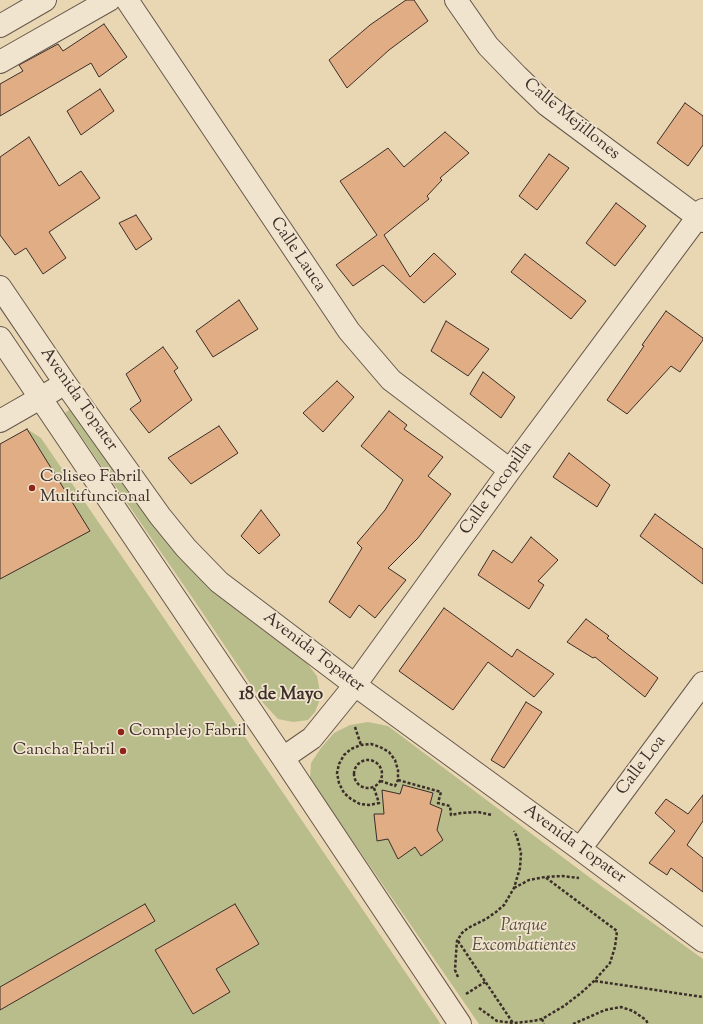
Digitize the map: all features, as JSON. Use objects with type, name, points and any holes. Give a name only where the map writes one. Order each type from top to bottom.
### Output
[{"type":"street","points":[[0,26],[45,0]]},
{"type":"street","points":[[0,62],[108,0]]},
{"type":"street","name":"Calle Lauca","points":[[127,0],[349,331],[391,380],[510,470]]},
{"type":"street","name":"Calle Mejillones","points":[[456,0],[488,46],[547,105],[701,216]]},
{"type":"street","name":"Calle Tocopilla","points":[[283,758],[312,738],[355,685],[510,470],[701,216]]},
{"type":"street","name":"Avenida Topater","points":[[0,287],[65,383],[160,516],[186,548],[219,582],[355,685],[580,849],[703,941]]},
{"type":"street","name":"Avenida Topater","points":[[0,338],[460,1024]]},
{"type":"street","points":[[0,421],[65,383]]},
{"type":"street","name":"Calle Loa","points":[[580,849],[703,683]]},
{"type":"path","points":[[355,727],[361,745]]},
{"type":"path","points":[[374,788],[379,803],[360,804],[350,799],[344,792],[339,783],[337,774],[339,764],[344,755],[351,748],[371,744],[389,752],[395,760],[398,770],[398,780],[396,786],[381,781]]},
{"type":"path","points":[[370,760],[378,764],[383,771],[381,781],[374,788],[369,789],[359,786],[354,778],[354,773],[358,764],[370,760]]},
{"type":"path","points":[[398,780],[441,792],[438,802],[450,806],[451,815],[478,812],[498,818]]},
{"type":"path","points":[[460,982],[455,970],[457,941],[462,933],[468,928],[486,919],[504,905],[514,888],[520,868],[521,853],[513,828]]},
{"type":"path","points":[[514,888],[529,880],[545,877],[562,876],[581,878]]},
{"type":"path","points":[[475,1005],[497,1021],[514,1024],[542,1019],[564,1006],[581,993],[610,963],[615,947],[617,931],[545,877]]},
{"type":"path","points":[[457,941],[514,1024]]},
{"type":"path","points":[[594,981],[703,997]]},
{"type":"path","points":[[464,995],[485,982]]},
{"type":"path","points":[[462,989],[464,995],[470,1000]]},
{"type":"path","points":[[573,1024],[605,1010],[620,1008],[634,1011],[646,1020],[648,1024]]},
{"type":"path","points":[[542,1019],[544,1024]]},
{"type":"green space","points":[[72,408],[231,603],[306,662],[317,676],[320,692],[319,702],[315,712],[308,720],[293,722],[278,719],[264,704],[65,413]]},
{"type":"green space","name":"Complejo Fabril","points":[[27,429],[41,438],[440,1024],[0,1024],[0,444]]},
{"type":"green space","name":"Parque Excombatientes","points":[[368,722],[388,726],[593,880],[703,959],[703,1024],[479,1024],[310,779],[311,763],[334,733],[350,725]]},
{"type":"building","points":[[406,0],[414,0],[428,21],[389,50],[347,88],[329,60],[370,25]]},
{"type":"building","points":[[104,24],[127,57],[99,77],[91,63],[0,116],[0,84],[23,71],[19,65],[58,44],[63,51]]},
{"type":"building","points":[[100,89],[114,111],[81,135],[67,111]]},
{"type":"building","points":[[685,103],[703,116],[703,145],[688,166],[657,143]]},
{"type":"building","points":[[445,132],[469,153],[440,178],[442,180],[427,196],[429,199],[384,235],[410,277],[434,253],[456,274],[424,303],[383,265],[353,286],[336,265],[377,235],[340,181],[388,148],[404,167]]},
{"type":"building","points":[[29,137],[59,186],[81,171],[100,198],[49,232],[66,258],[43,274],[26,248],[15,255],[0,235],[0,157]]},
{"type":"building","points":[[549,154],[569,168],[537,210],[519,196]]},
{"type":"building","points":[[616,203],[646,226],[615,266],[586,243]]},
{"type":"building","points":[[136,215],[152,239],[136,250],[119,223]]},
{"type":"building","points":[[525,254],[586,301],[571,319],[511,272]]},
{"type":"building","points":[[239,300],[258,329],[213,357],[196,331]]},
{"type":"building","points":[[666,311],[703,338],[703,340],[680,372],[671,366],[627,414],[607,400],[644,346],[642,345]]},
{"type":"building","points":[[446,321],[489,349],[468,376],[431,351]]},
{"type":"building","points":[[163,347],[178,368],[174,371],[192,400],[149,433],[130,409],[141,401],[126,374]]},
{"type":"building","points":[[483,372],[515,397],[501,418],[470,394]]},
{"type":"building","points":[[337,381],[354,397],[323,432],[303,413]]},
{"type":"building","points":[[389,411],[407,425],[404,429],[443,457],[428,476],[451,494],[418,538],[388,568],[406,580],[375,618],[359,605],[350,618],[329,602],[362,548],[357,543],[385,510],[403,480],[361,446]]},
{"type":"building","points":[[219,426],[238,453],[191,484],[168,458]]},
{"type":"building","name":"Coliseo Fabril Multifuncional","points":[[27,429],[90,531],[0,579],[0,444]]},
{"type":"building","points":[[569,453],[610,485],[597,507],[553,477]]},
{"type":"building","points":[[261,510],[280,535],[259,554],[241,536]]},
{"type":"building","points":[[655,514],[703,549],[703,584],[640,536]]},
{"type":"building","points":[[531,537],[558,560],[538,581],[544,585],[529,609],[478,575],[493,550],[512,563]]},
{"type":"building","points":[[444,608],[512,657],[517,649],[554,674],[534,697],[488,662],[453,710],[399,671]]},
{"type":"building","points":[[586,619],[609,636],[607,638],[658,678],[645,697],[595,657],[593,658],[567,642]]},
{"type":"building","points":[[526,702],[542,712],[504,768],[491,760]]},
{"type":"building","points":[[403,785],[433,793],[430,804],[442,809],[437,830],[443,840],[421,856],[415,847],[398,859],[388,839],[377,841],[374,814],[384,814],[382,790],[400,794]]},
{"type":"building","points":[[703,795],[703,821],[687,845],[703,858],[703,892],[671,868],[667,875],[649,863],[675,831],[655,813],[666,799],[688,814]]},
{"type":"building","points":[[145,904],[155,921],[0,1010],[0,987]]},
{"type":"building","points":[[235,904],[259,944],[216,969],[230,992],[193,1014],[155,950]]},
{"type":"place","name":"Coliseo Fabril Multifuncional","points":[[32,488]]},
{"type":"place","name":"Complejo Fabril","points":[[121,732]]},
{"type":"place","name":"Cancha Fabril","points":[[123,751]]},
{"type":"district","name":"18 de Mayo","points":[[281,696]]}]
